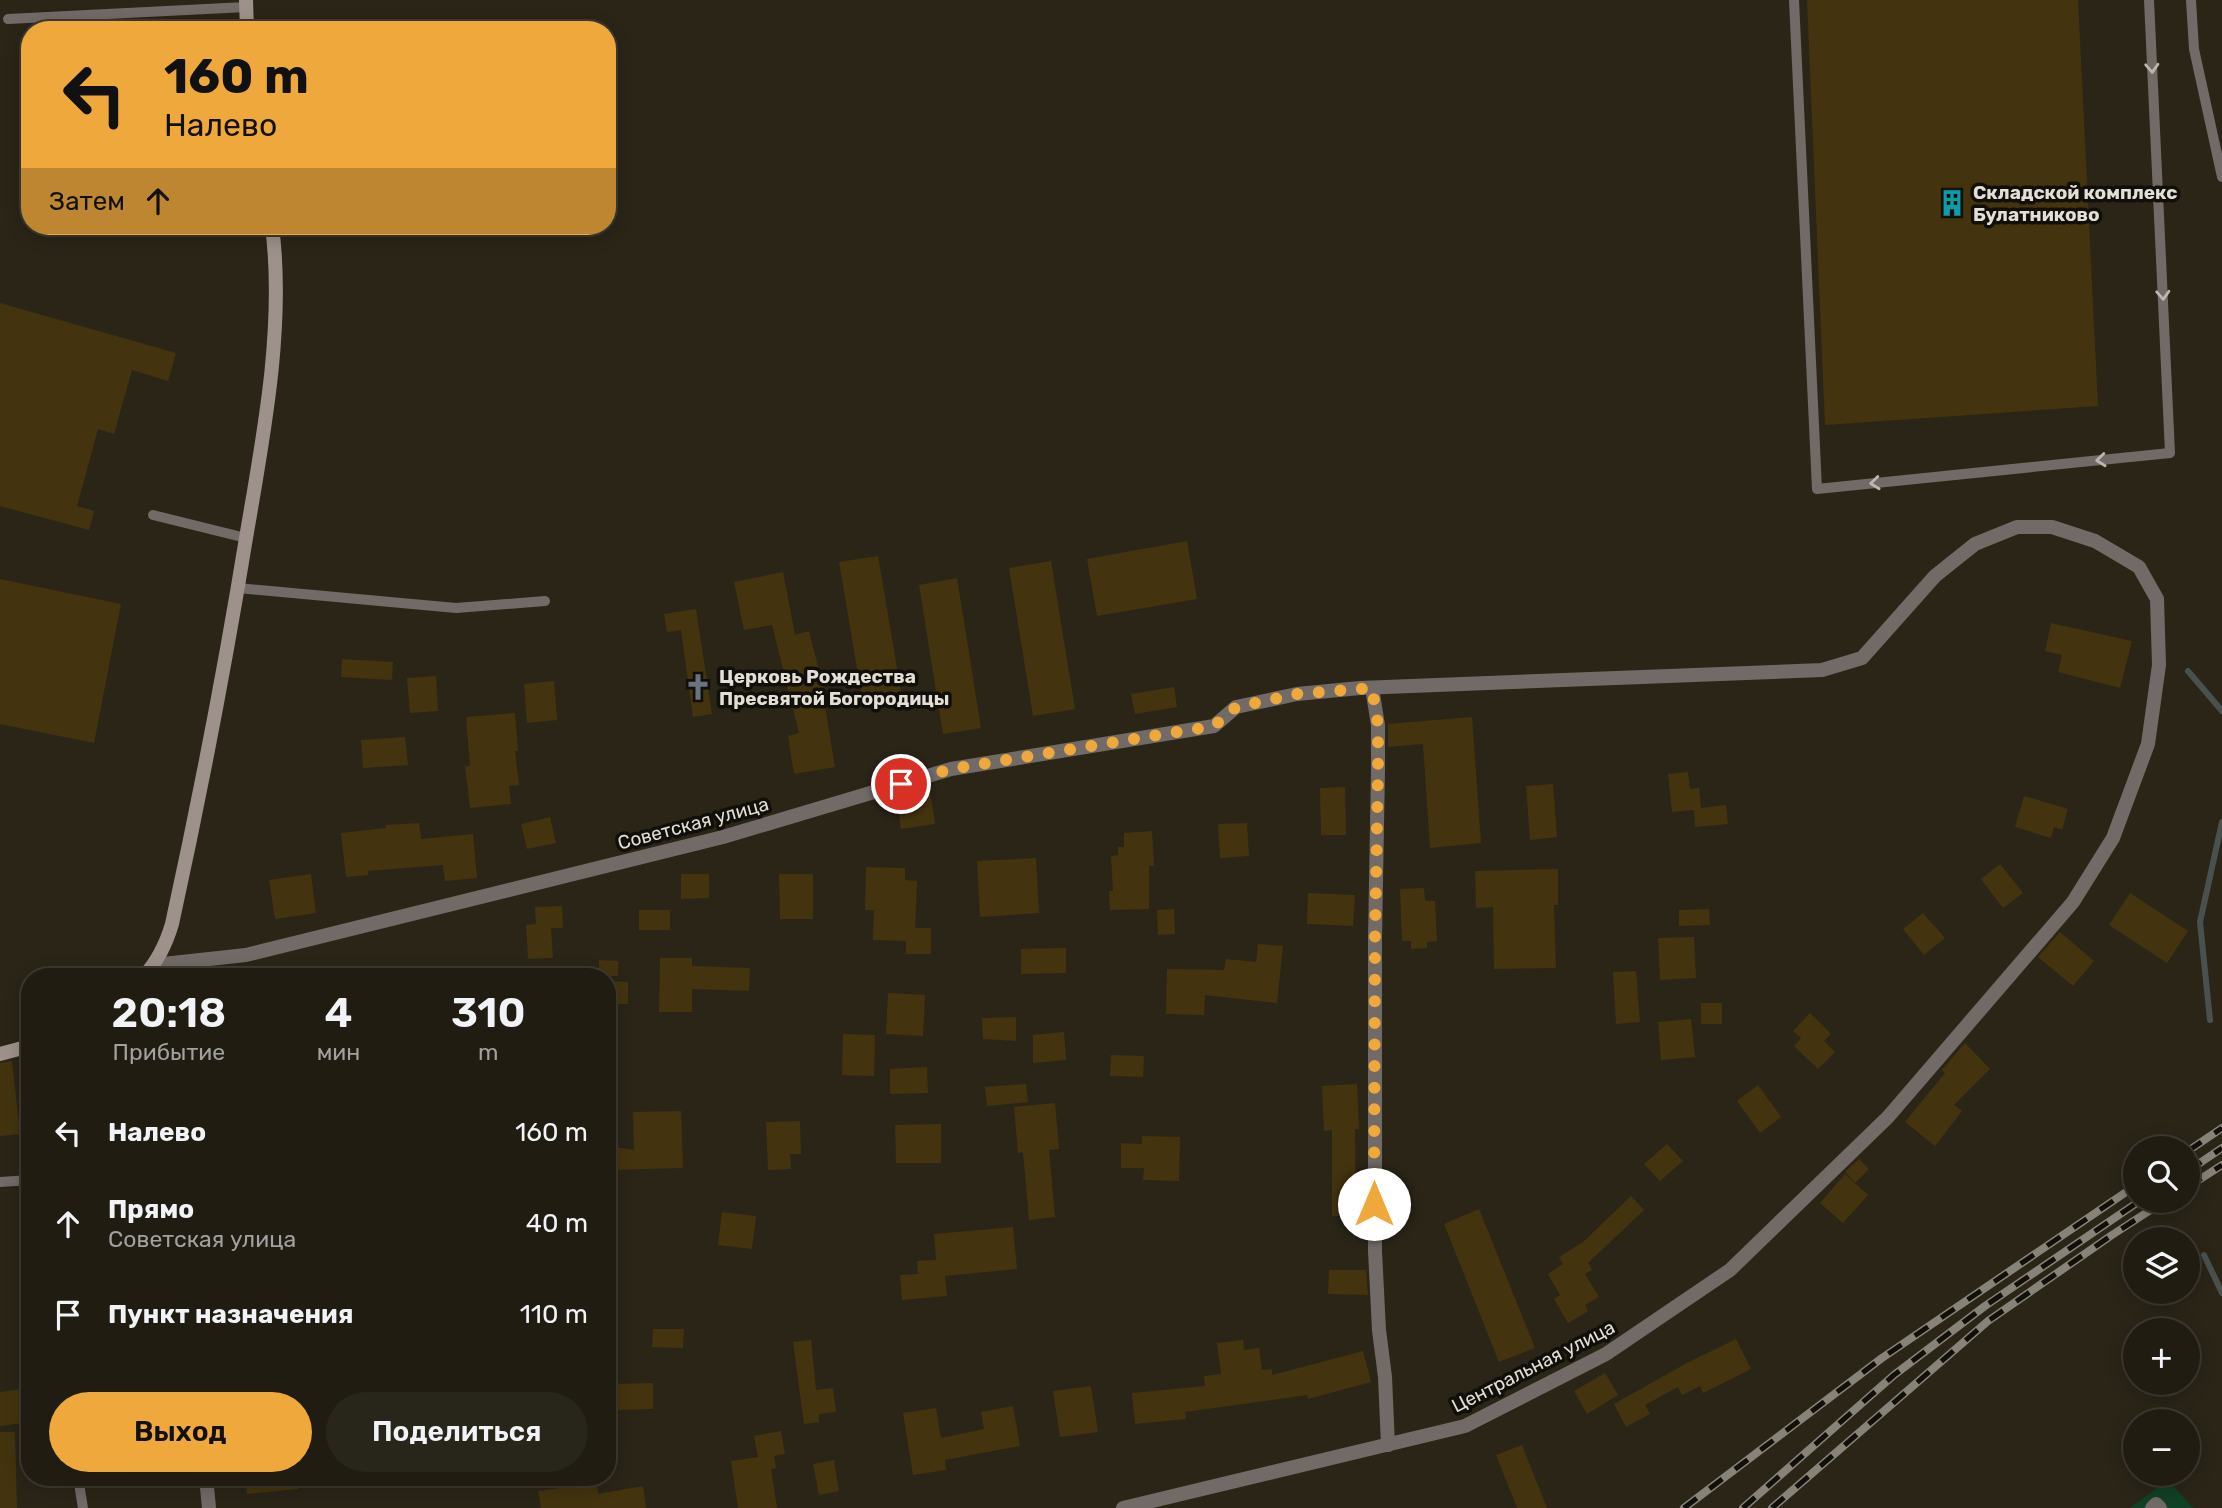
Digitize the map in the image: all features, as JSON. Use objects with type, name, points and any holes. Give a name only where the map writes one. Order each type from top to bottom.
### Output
[{"type":"street","points":[[156,968],[172,924],[238,588],[259,460],[275,329],[277,275],[273,235]]},
{"type":"street","name":"Центральная улица","points":[[1123,1508],[1465,1426],[1606,1354],[1730,1270],[1888,1117],[2073,902],[2113,838],[2148,744],[2159,665],[2157,599],[2139,566],[2095,541],[2052,527],[2017,527],[1975,544],[1935,576],[1862,658],[1822,670],[1372,688],[1297,694],[1236,707]]},
{"type":"street","points":[[1372,688],[1378,725],[1375,1251],[1388,1444]]},
{"type":"street","name":"Советская улица","points":[[172,968],[246,955],[723,836],[951,769],[1214,726],[1236,707]]},
{"type":"street","points":[[0,1054],[21,1048]]},
{"type":"street","points":[[207,1486],[209,1508]]},
{"type":"street","points":[[2152,1508],[2156,1504],[2160,1508]]},
{"type":"lane","points":[[1794,0],[1817,489],[2170,453],[2149,0]]},
{"type":"lane","points":[[2191,0],[2193,50],[2222,177]]},
{"type":"lane","points":[[8,19],[246,4]]},
{"type":"lane","points":[[153,515],[246,538]]},
{"type":"lane","points":[[238,588],[456,608],[545,601]]},
{"type":"lane","points":[[0,1182],[21,1181]]},
{"type":"lane","points":[[79,1486],[83,1508]]},
{"type":"green space","points":[[2160,1486],[2173,1486],[2193,1508],[2130,1508]]},
{"type":"building","name":"Складской комплекс Булатниково","points":[[1807,0],[2078,0],[2098,406],[1825,425]]},
{"type":"building","points":[[0,303],[176,353],[168,381],[132,370],[114,434],[98,429],[77,506],[94,511],[89,530],[0,506]]},
{"type":"building","points":[[1187,541],[1197,599],[1097,616],[1087,559]]},
{"type":"building","points":[[878,556],[901,692],[862,698],[839,562]]},
{"type":"building","points":[[1051,561],[1075,709],[1033,716],[1009,568]]},
{"type":"building","points":[[783,572],[795,635],[809,631],[825,694],[823,695],[835,767],[794,774],[788,736],[799,733],[772,625],[744,630],[734,582]]},
{"type":"building","points":[[957,578],[981,728],[943,734],[919,585]]},
{"type":"building","points":[[0,579],[121,604],[94,743],[0,724]]},
{"type":"building","points":[[696,609],[712,714],[693,717],[681,630],[667,632],[664,614]]},
{"type":"building","points":[[2051,623],[2132,641],[2120,688],[2058,672],[2062,655],[2045,651]]},
{"type":"building","points":[[342,659],[393,662],[392,680],[341,677]]},
{"type":"building","points":[[436,676],[438,711],[410,713],[407,678]]},
{"type":"building","points":[[554,681],[557,720],[527,723],[524,684]]},
{"type":"building","points":[[1174,687],[1177,707],[1135,714],[1131,694]]},
{"type":"building","points":[[515,713],[518,751],[515,751],[519,785],[509,786],[511,804],[470,808],[465,766],[470,766],[466,717]]},
{"type":"building","points":[[1472,717],[1481,843],[1430,848],[1423,744],[1388,747],[1388,724]]},
{"type":"building","points":[[405,737],[408,765],[363,768],[361,740]]},
{"type":"building","points":[[1688,772],[1690,789],[1699,788],[1701,808],[1726,805],[1728,824],[1695,827],[1694,810],[1672,812],[1668,774]]},
{"type":"building","points":[[1553,784],[1557,837],[1530,840],[1526,786]]},
{"type":"building","points":[[1345,787],[1346,835],[1321,835],[1320,788]]},
{"type":"building","points":[[930,791],[935,824],[901,829],[896,797]]},
{"type":"building","points":[[2024,796],[2068,809],[2062,830],[2054,827],[2051,838],[2015,827]]},
{"type":"building","points":[[550,817],[556,843],[527,849],[521,824]]},
{"type":"building","points":[[419,823],[421,839],[473,834],[477,878],[445,881],[443,865],[368,871],[368,875],[346,877],[341,833],[386,828],[386,825]]},
{"type":"building","points":[[1247,823],[1249,856],[1220,858],[1218,824]]},
{"type":"building","points":[[1152,831],[1154,866],[1149,866],[1149,909],[1110,910],[1109,891],[1113,891],[1111,856],[1118,855],[1118,847],[1124,847],[1124,833]]},
{"type":"building","points":[[1036,858],[1039,913],[980,917],[977,861]]},
{"type":"building","points":[[2000,864],[2023,893],[2003,908],[1981,879]]},
{"type":"building","points":[[866,867],[905,868],[905,880],[917,881],[915,928],[931,928],[931,954],[906,954],[906,941],[873,940],[874,910],[865,910]]},
{"type":"building","points":[[1558,869],[1558,905],[1554,905],[1556,968],[1494,969],[1493,907],[1476,908],[1475,871]]},
{"type":"building","points":[[311,874],[316,913],[275,919],[269,880]]},
{"type":"building","points":[[681,874],[709,874],[709,898],[681,899]]},
{"type":"building","points":[[779,874],[813,874],[813,919],[780,919]]},
{"type":"building","points":[[1424,888],[1425,901],[1435,901],[1437,941],[1427,942],[1427,948],[1411,949],[1411,941],[1402,941],[1400,889]]},
{"type":"building","points":[[1308,893],[1355,895],[1353,926],[1307,924]]},
{"type":"building","points":[[2130,893],[2188,931],[2167,963],[2109,925]]},
{"type":"building","points":[[562,906],[563,928],[551,928],[553,958],[528,959],[526,925],[536,924],[535,907]]},
{"type":"building","points":[[1174,909],[1175,934],[1158,935],[1157,910]]},
{"type":"building","points":[[1709,909],[1710,925],[1679,926],[1679,910]]},
{"type":"building","points":[[639,910],[670,910],[670,930],[639,930]]},
{"type":"building","points":[[1923,913],[1945,938],[1924,955],[1903,929]]},
{"type":"building","points":[[2060,932],[2094,961],[2073,986],[2038,957]]},
{"type":"building","points":[[1694,937],[1696,978],[1660,980],[1658,938]]},
{"type":"building","points":[[1258,944],[1283,946],[1277,1003],[1205,995],[1204,1015],[1166,1014],[1167,969],[1224,970],[1226,959],[1256,962]]},
{"type":"building","points":[[1066,948],[1066,973],[1021,974],[1021,949]]},
{"type":"building","points":[[660,958],[692,958],[692,966],[750,968],[749,991],[692,989],[692,1012],[659,1012]]},
{"type":"building","points":[[599,960],[618,961],[618,976],[616,968],[599,968]]},
{"type":"building","points":[[1636,971],[1640,1022],[1616,1024],[1613,972]]},
{"type":"building","points":[[616,981],[628,982],[628,1004],[616,1004]]},
{"type":"building","points":[[888,993],[925,995],[923,1036],[886,1034]]},
{"type":"building","points":[[1701,1003],[1722,1003],[1722,1024],[1701,1024]]},
{"type":"building","points":[[1810,1013],[1831,1034],[1824,1041],[1835,1052],[1818,1069],[1794,1046],[1801,1038],[1793,1031]]},
{"type":"building","points":[[1016,1017],[1016,1041],[983,1039],[982,1018]]},
{"type":"building","points":[[1691,1019],[1695,1057],[1661,1060],[1658,1022]]},
{"type":"building","points":[[1064,1032],[1066,1060],[1033,1063],[1033,1035]]},
{"type":"building","points":[[843,1034],[875,1035],[874,1076],[842,1075]]},
{"type":"building","points":[[1965,1043],[1990,1069],[1954,1105],[1962,1111],[1935,1146],[1905,1122],[1945,1073],[1942,1070]]},
{"type":"building","points":[[1111,1055],[1144,1056],[1143,1077],[1110,1076]]},
{"type":"building","points":[[12,1061],[20,1134],[0,1136],[0,1063]]},
{"type":"building","points":[[927,1067],[928,1093],[890,1094],[890,1069]]},
{"type":"building","points":[[1026,1084],[1028,1102],[987,1106],[985,1087]]},
{"type":"building","points":[[1357,1084],[1359,1129],[1355,1129],[1356,1216],[1332,1216],[1332,1130],[1324,1131],[1322,1086]]},
{"type":"building","points":[[1758,1085],[1781,1117],[1760,1133],[1737,1101]]},
{"type":"building","points":[[1055,1103],[1059,1149],[1049,1150],[1055,1217],[1029,1220],[1023,1152],[1018,1153],[1014,1107]]},
{"type":"building","points":[[681,1111],[683,1168],[616,1170],[616,1147],[634,1150],[633,1112]]},
{"type":"building","points":[[800,1121],[801,1154],[790,1154],[791,1169],[768,1170],[766,1122]]},
{"type":"building","points":[[941,1124],[941,1163],[896,1163],[895,1125]]},
{"type":"building","points":[[1142,1136],[1180,1137],[1179,1181],[1143,1180],[1144,1168],[1121,1168],[1121,1143],[1142,1144]]},
{"type":"building","points":[[1667,1144],[1683,1161],[1660,1181],[1644,1164]]},
{"type":"building","points":[[1859,1159],[1869,1169],[1855,1183],[1845,1172]]},
{"type":"building","points":[[1845,1174],[1868,1195],[1843,1223],[1820,1203]]},
{"type":"building","points":[[1631,1196],[1644,1210],[1588,1263],[1592,1270],[1585,1274],[1599,1297],[1585,1305],[1588,1311],[1568,1323],[1554,1299],[1560,1295],[1548,1274],[1563,1264],[1559,1257],[1583,1242]]},
{"type":"building","points":[[1479,1209],[1535,1348],[1499,1362],[1444,1224]]},
{"type":"building","points":[[722,1212],[756,1216],[752,1249],[718,1245]]},
{"type":"building","points":[[1013,1227],[1017,1269],[945,1276],[947,1296],[902,1300],[900,1275],[918,1274],[917,1261],[936,1260],[934,1234]]},
{"type":"building","points":[[1329,1270],[1366,1270],[1368,1295],[1328,1294]]},
{"type":"building","points":[[653,1329],[684,1329],[683,1348],[652,1347]]},
{"type":"building","points":[[1736,1339],[1751,1369],[1703,1393],[1700,1386],[1682,1395],[1678,1387],[1645,1405],[1650,1414],[1626,1427],[1614,1404]]},
{"type":"building","points":[[811,1340],[816,1390],[833,1388],[836,1412],[819,1414],[819,1422],[804,1424],[793,1342]]},
{"type":"building","points":[[1243,1340],[1244,1350],[1259,1348],[1262,1370],[1272,1369],[1272,1375],[1363,1351],[1371,1382],[1308,1399],[1307,1395],[1185,1412],[1186,1419],[1135,1424],[1132,1393],[1205,1386],[1204,1376],[1221,1374],[1217,1343]]},
{"type":"building","points":[[1605,1373],[1618,1395],[1587,1414],[1574,1391]]},
{"type":"building","points":[[653,1383],[653,1409],[616,1410],[616,1384]]},
{"type":"building","points":[[1091,1386],[1098,1432],[1060,1437],[1053,1391]]},
{"type":"building","points":[[21,1389],[21,1423],[0,1426],[0,1392]]},
{"type":"building","points":[[1013,1406],[1020,1446],[945,1460],[946,1470],[913,1475],[903,1413],[936,1408],[941,1438],[984,1429],[981,1412]]},
{"type":"building","points":[[781,1431],[785,1454],[774,1456],[776,1468],[771,1469],[777,1508],[738,1508],[731,1461],[758,1457],[754,1436]]},
{"type":"building","points":[[0,1432],[15,1432],[17,1508],[0,1508]]},
{"type":"building","points":[[1522,1445],[1547,1508],[1517,1508],[1496,1455]]},
{"type":"building","points":[[834,1460],[839,1491],[819,1495],[813,1464]]},
{"type":"building","points":[[246,1486],[298,1486],[298,1489],[247,1494]]},
{"type":"building","points":[[597,1486],[598,1494],[643,1486],[646,1508],[541,1508],[538,1491]]},
{"type":"waterway","points":[[2188,671],[2222,711]]},
{"type":"waterway","points":[[2210,1020],[2200,922],[2222,822]]},
{"type":"waterway","points":[[2204,1255],[2222,1293]]},
{"type":"railway","points":[[2200,1143],[2222,1128]]},
{"type":"railway","points":[[2200,1163],[2222,1148]]},
{"type":"railway","points":[[2200,1179],[2222,1165]]},
{"type":"railway","points":[[1684,1508],[1882,1358],[2123,1194]]},
{"type":"railway","points":[[1743,1508],[1894,1375],[1985,1306],[2123,1212]]},
{"type":"railway","points":[[1772,1508],[1988,1321],[2146,1213]]},
{"type":"place","name":"Складской комплекс Булатниково","points":[[1952,203]]},
{"type":"place","name":"Церковь Рождества Пресвятой Богородицы","points":[[698,687]]},
{"type":"route","points":[[901,784],[951,769],[1214,726],[1236,707],[1297,694],[1372,688],[1378,725],[1374,1204]]}]
